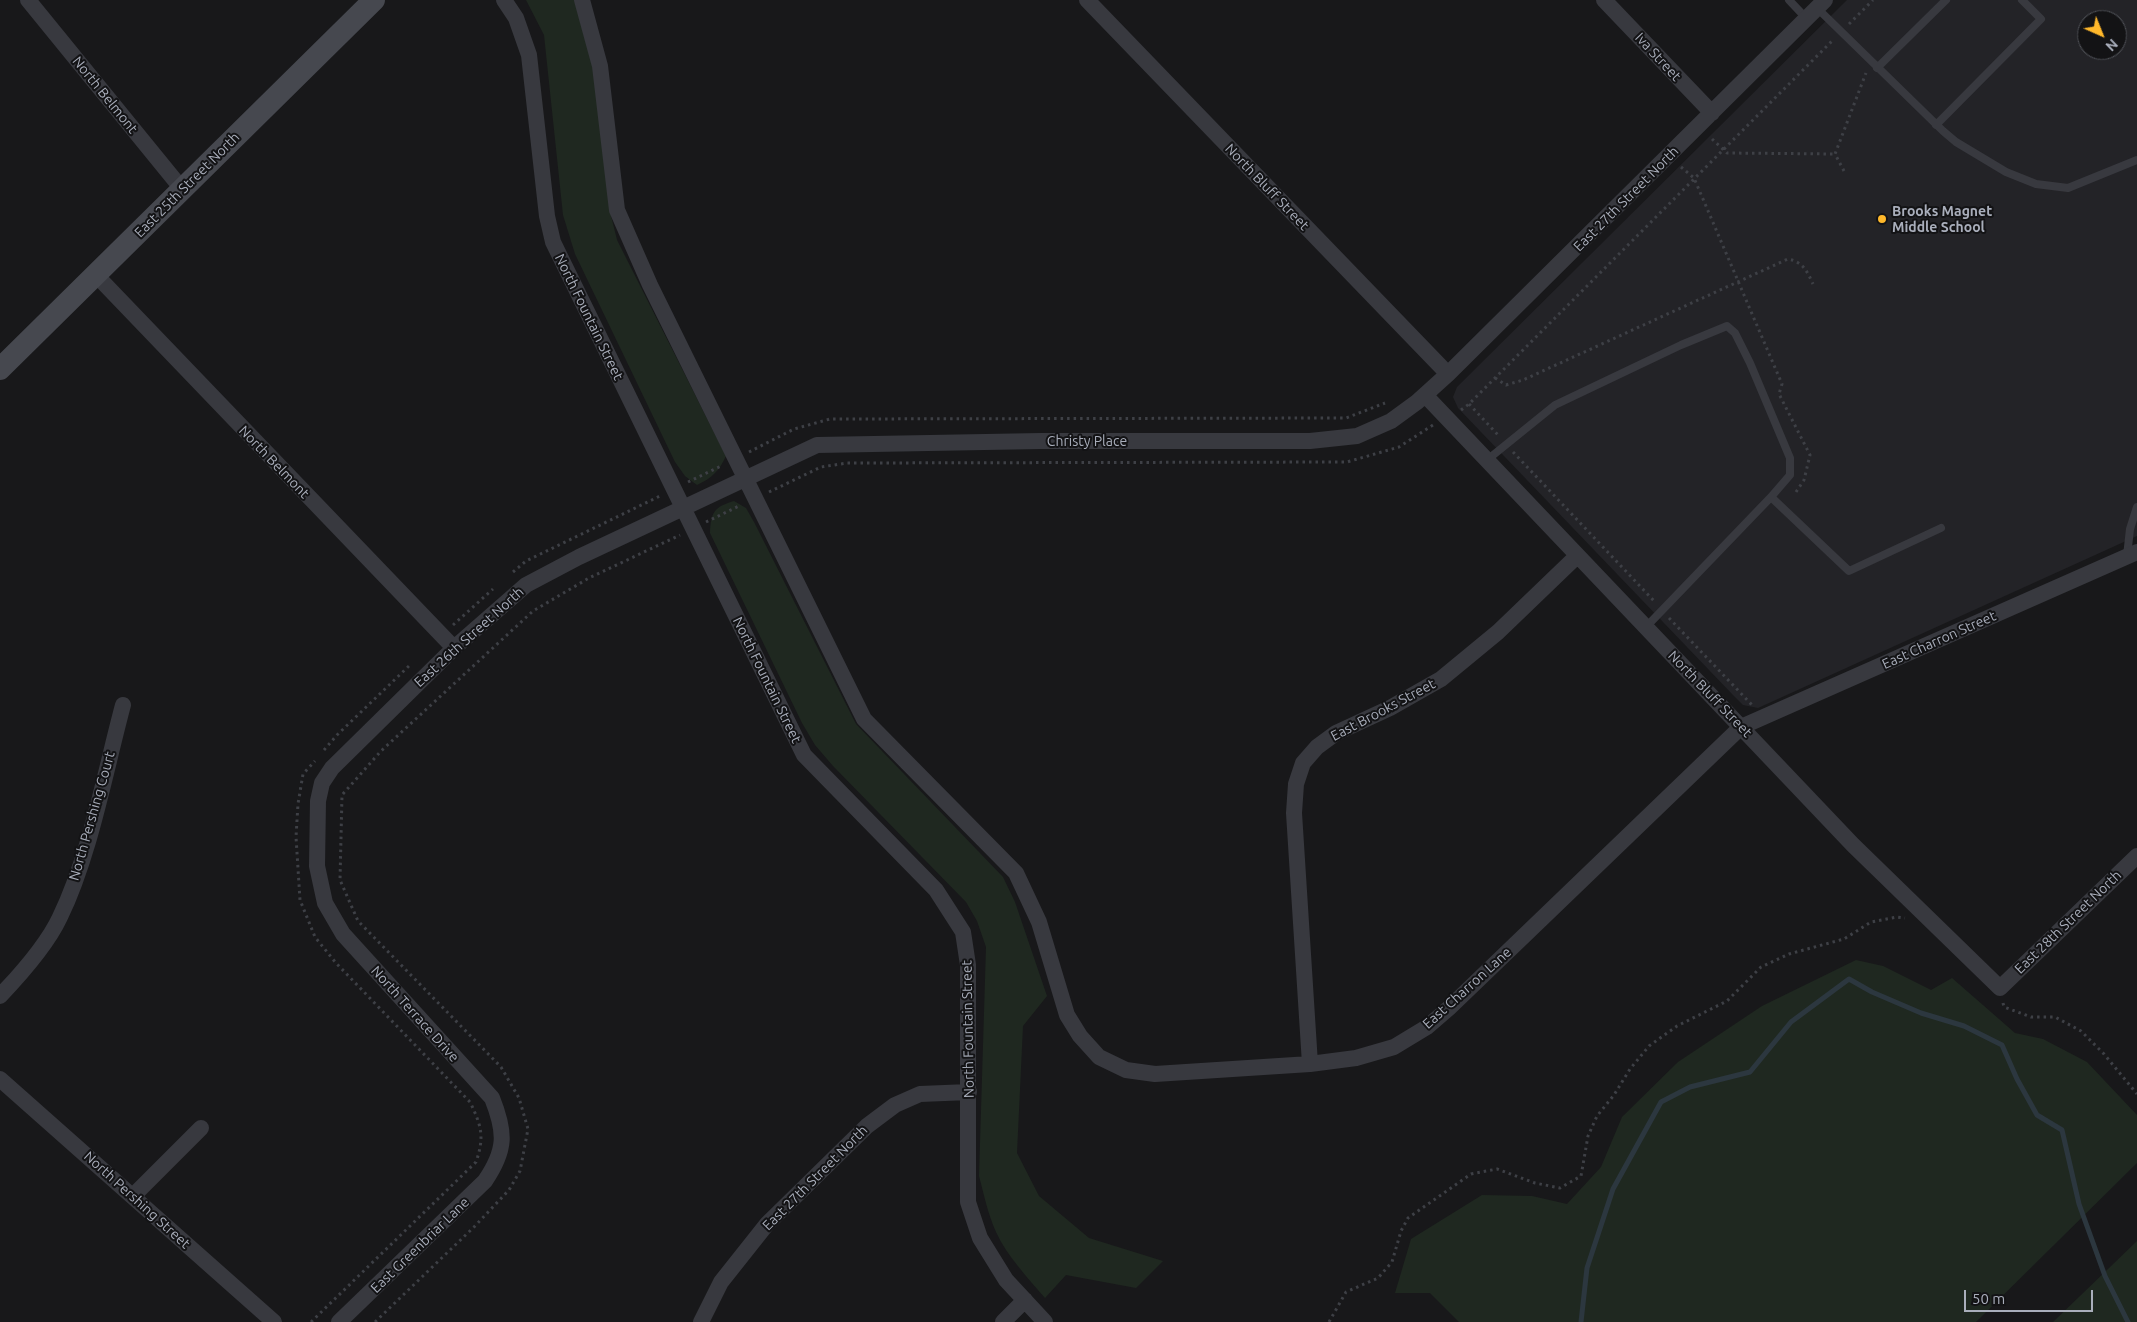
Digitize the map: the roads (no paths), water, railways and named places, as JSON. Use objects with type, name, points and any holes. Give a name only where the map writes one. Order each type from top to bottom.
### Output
[{"type":"street","name":"North Belmont","points":[[28,0],[182,190]]},
{"type":"street","name":"East 25th Street North","points":[[0,369],[374,0]]},
{"type":"street","name":"North Fountain Street","points":[[504,0],[516,18],[529,55],[546,216],[553,242],[804,755],[936,890],[964,932],[968,965],[968,1202],[980,1238],[1006,1280],[1046,1322]]},
{"type":"street","points":[[582,0],[600,66],[617,210],[650,285],[745,479]]},
{"type":"street","name":"North Bluff Street","points":[[1087,0],[1448,374]]},
{"type":"street","name":"Iva Street","points":[[1604,0],[1712,113]]},
{"type":"street","name":"East 27th Street North","points":[[1425,395],[1816,9]]},
{"type":"street","name":"North Belmont","points":[[96,274],[454,648]]},
{"type":"street","name":"North Bluff Street","points":[[1425,395],[1853,845],[2000,988]]},
{"type":"street","name":"Christy Place","points":[[745,479],[817,445],[1041,441],[1310,440],[1357,436],[1391,421],[1425,395]]},
{"type":"street","name":"East Charron Lane","points":[[745,479],[864,719],[1016,873],[1039,922],[1067,1015],[1080,1036],[1099,1058],[1126,1070],[1155,1074],[1310,1064],[1356,1058],[1394,1047],[1427,1027],[1741,727]]},
{"type":"street","name":"East 26th Street North","points":[[316,866],[318,801],[322,783],[332,768],[454,648],[526,585],[579,556],[745,479]]},
{"type":"street","name":"East Charron Street","points":[[1741,727],[2132,555]]},
{"type":"street","name":"East Brooks Street","points":[[1310,1064],[1294,813],[1296,784],[1303,763],[1317,747],[1336,733],[1390,708],[1441,679],[1498,632],[1578,556]]},
{"type":"street","name":"North Pershing Court","points":[[0,996],[26,968],[60,918],[84,854],[123,705]]},
{"type":"street","name":"East 28th Street North","points":[[2000,988],[2137,856]]},
{"type":"street","name":"North Terrace Drive","points":[[316,866],[325,903],[342,934],[492,1098],[502,1123],[501,1147],[497,1164]]},
{"type":"street","name":"North Pershing Street","points":[[0,1079],[274,1322]]},
{"type":"street","name":"East 27th Street North","points":[[702,1322],[722,1282],[767,1224],[866,1126],[895,1105],[920,1094],[969,1092]]},
{"type":"street","points":[[133,1196],[201,1128]]},
{"type":"street","name":"East Greenbriar Lane","points":[[339,1322],[461,1206],[485,1181],[497,1164]]},
{"type":"street","points":[[1003,1322],[1025,1300]]},
{"type":"lane","points":[[1789,0],[1816,9],[1936,125],[1956,142],[1998,167],[2036,184],[2068,188],[2137,160]]},
{"type":"lane","points":[[1877,68],[1946,0]]},
{"type":"lane","points":[[1936,125],[2041,20],[2022,0]]},
{"type":"lane","points":[[1487,460],[1555,405],[1681,345],[1727,326],[1735,333],[1750,363],[1790,458],[1790,475],[1772,497],[1646,627]]},
{"type":"lane","points":[[1772,497],[1849,571],[1941,528]]},
{"type":"lane","points":[[2132,555],[2130,530],[2137,507]]},
{"type":"waterway","points":[[1581,1322],[1587,1268],[1613,1189],[1661,1102],[1690,1087],[1750,1072],[1791,1022],[1849,979],[1872,992],[1921,1013],[1964,1026],[2002,1045],[2017,1079],[2037,1115],[2062,1130],[2079,1204],[2105,1276],[2128,1322]]},
{"type":"place","name":"Brooks Magnet Middle School","points":[[1882,219]]}]
